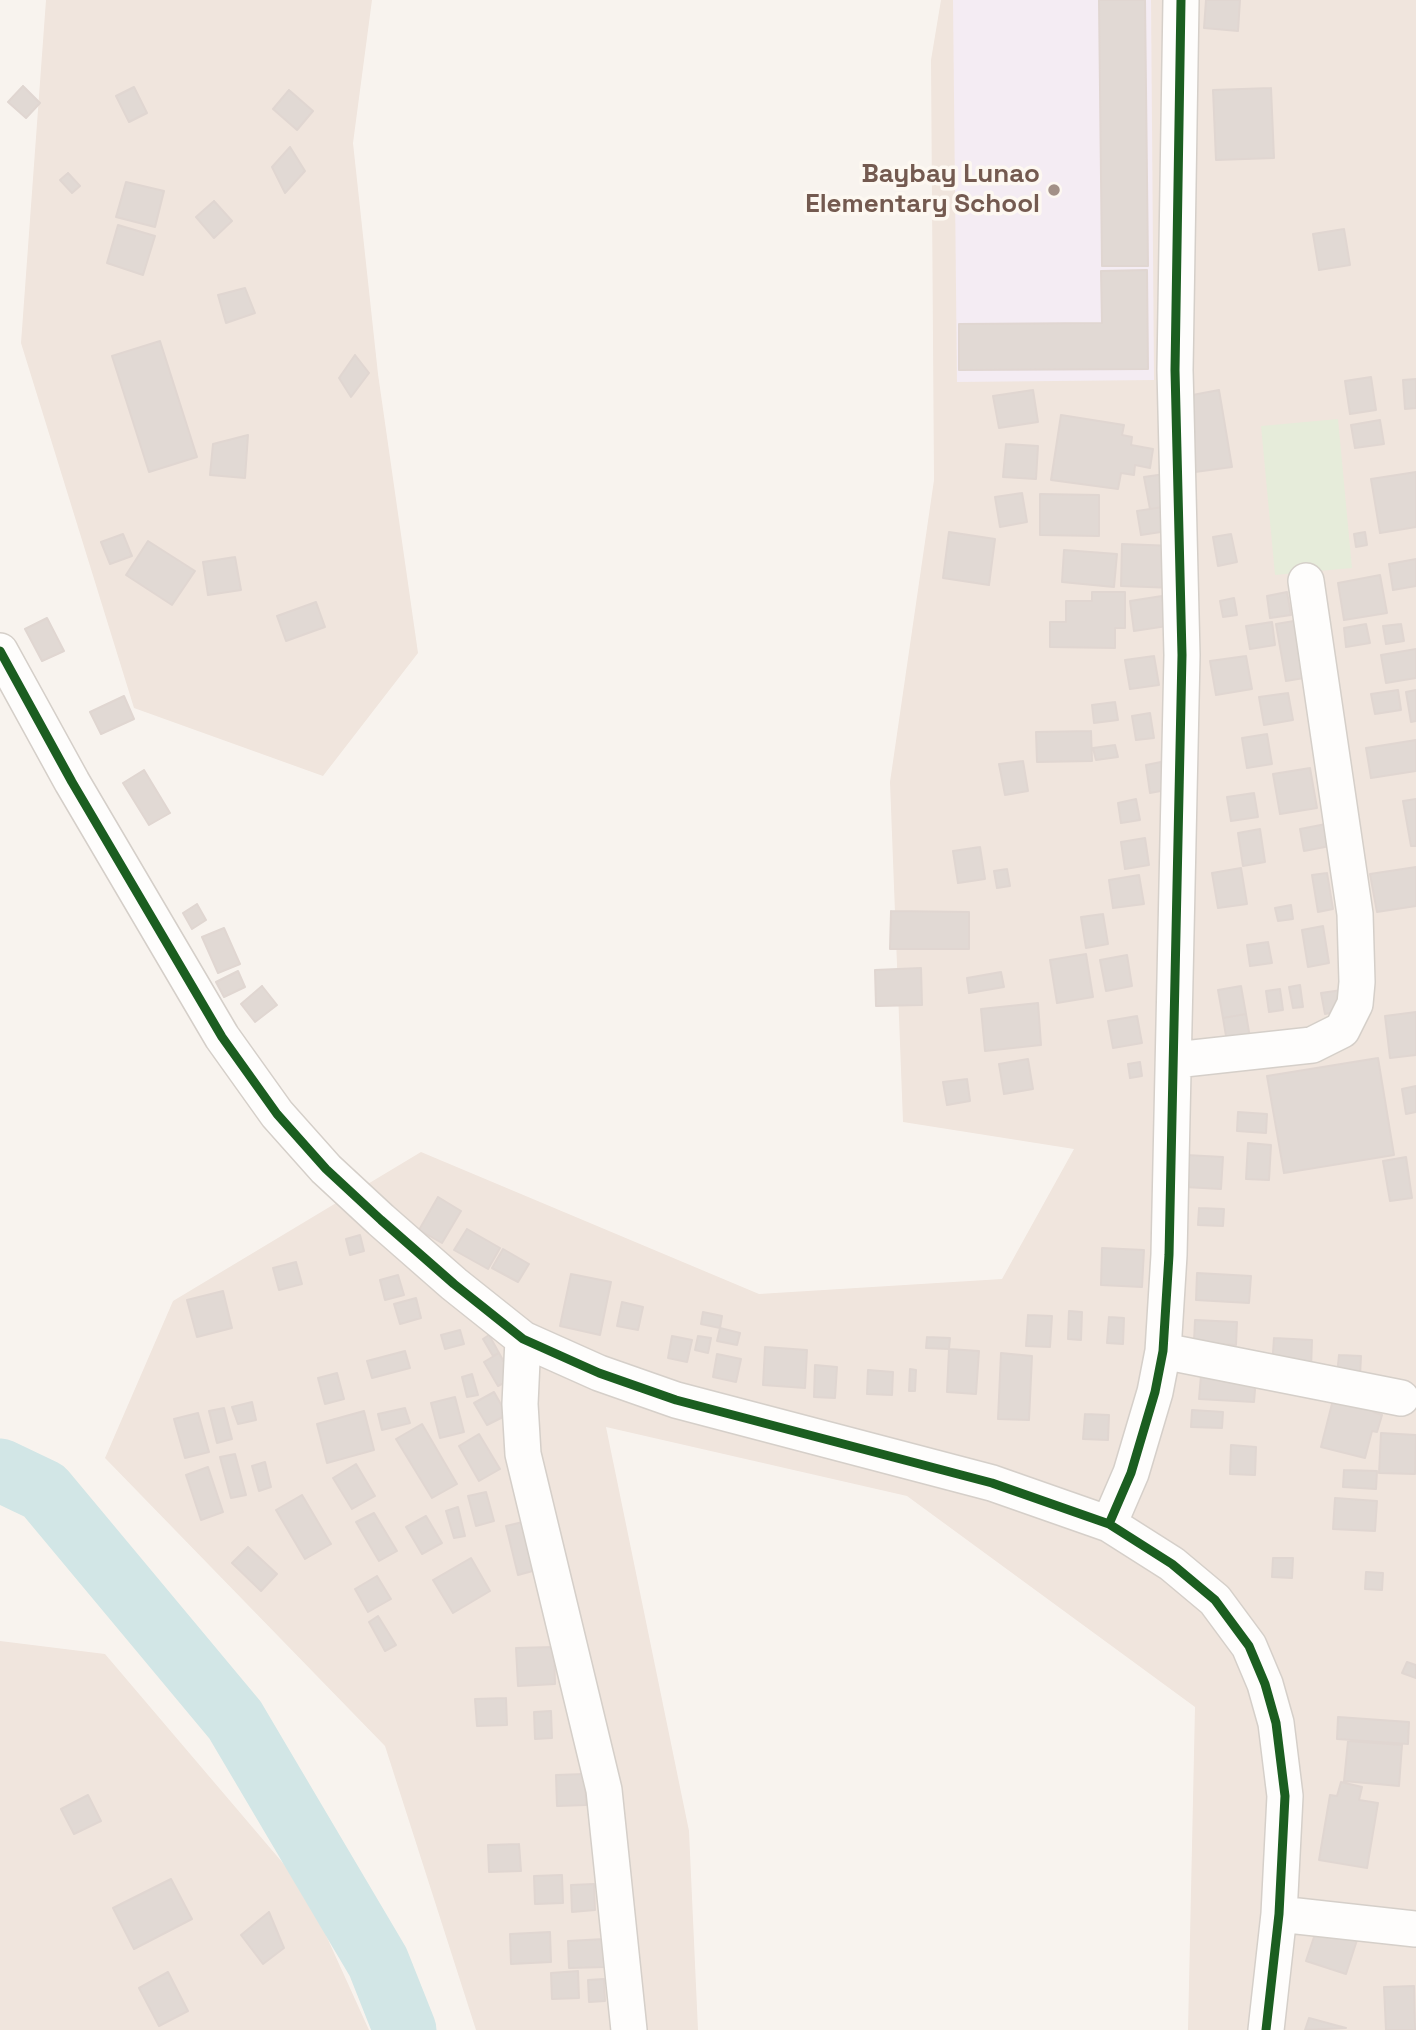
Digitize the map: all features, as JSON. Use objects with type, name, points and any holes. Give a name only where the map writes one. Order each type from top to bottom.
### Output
[{"type":"street","points":[[1109,1524],[1131,1473],[1144,1432],[1163,1351],[1169,1255],[1182,655],[1175,370],[1181,0]]},
{"type":"street","points":[[1175,1060],[1312,1045],[1342,1030],[1354,1004],[1357,982],[1355,914],[1306,581]]},
{"type":"street","points":[[0,652],[72,782],[222,1037],[277,1115],[326,1169],[381,1220],[454,1284],[523,1339],[599,1373],[676,1400],[992,1483],[1109,1524],[1172,1564],[1215,1600],[1253,1655],[1276,1723],[1284,1796],[1279,1914],[1266,2030]]},
{"type":"street","points":[[523,1339],[520,1404],[523,1454],[604,1790],[629,2030]]},
{"type":"street","points":[[1163,1351],[1401,1398]]},
{"type":"street","points":[[1279,1914],[1416,1929]]},
{"type":"shaded area","points":[[46,0],[372,0],[353,143],[378,374],[418,653],[323,776],[134,708],[21,343]]},
{"type":"shaded area","points":[[941,0],[1416,0],[1416,2030],[1188,2030],[1195,1707],[907,1496],[606,1427],[689,1831],[698,2030],[476,2030],[385,1746],[105,1458],[173,1301],[421,1152],[759,1294],[1002,1279],[1074,1149],[903,1122],[890,782],[934,480],[931,60]]},
{"type":"shaded area","name":"Baybay Lunao Elementary School","points":[[953,0],[1151,0],[1154,380],[957,382]]},
{"type":"shaded area","points":[[0,1641],[105,1654],[305,1889],[369,2030],[0,2030]]},
{"type":"green space","points":[[1338,419],[1352,568],[1275,575],[1261,426]]},
{"type":"building","points":[[1099,0],[1145,0],[1148,266],[1102,266]]},
{"type":"building","points":[[1206,0],[1240,0],[1238,31],[1204,28]]},
{"type":"building","points":[[23,86],[40,103],[26,118],[8,102]]},
{"type":"building","points":[[134,87],[147,113],[129,122],[116,96]]},
{"type":"building","points":[[1271,88],[1274,158],[1216,160],[1213,90]]},
{"type":"building","points":[[289,90],[313,111],[297,130],[273,109]]},
{"type":"building","points":[[290,147],[305,171],[285,193],[272,167]]},
{"type":"building","points":[[68,173],[80,186],[72,193],[60,180]]},
{"type":"building","points":[[126,182],[164,191],[155,227],[116,217]]},
{"type":"building","points":[[214,201],[232,221],[214,238],[196,217]]},
{"type":"building","points":[[118,225],[155,236],[143,275],[107,263]]},
{"type":"building","points":[[1344,229],[1350,265],[1319,270],[1313,234]]},
{"type":"building","points":[[1147,270],[1148,369],[959,370],[959,324],[1102,323],[1101,271]]},
{"type":"building","points":[[245,288],[255,313],[226,323],[218,295]]},
{"type":"building","points":[[160,341],[197,457],[149,472],[112,356]]},
{"type":"building","points":[[355,355],[369,373],[351,397],[339,378]]},
{"type":"building","points":[[1371,377],[1376,410],[1350,414],[1345,381]]},
{"type":"building","points":[[1416,379],[1416,408],[1405,409],[1403,380]]},
{"type":"building","points":[[1033,390],[1038,422],[999,428],[993,396]]},
{"type":"building","points":[[1219,390],[1232,467],[1195,472],[1182,397]]},
{"type":"building","points":[[1061,415],[1124,425],[1122,435],[1132,437],[1131,445],[1153,449],[1150,468],[1135,465],[1134,475],[1121,473],[1118,489],[1051,480]]},
{"type":"building","points":[[1380,420],[1384,444],[1355,448],[1351,425]]},
{"type":"building","points":[[248,435],[245,478],[210,475],[213,444]]},
{"type":"building","points":[[1006,444],[1038,446],[1036,479],[1003,477]]},
{"type":"building","points":[[1416,472],[1416,527],[1380,533],[1371,479]]},
{"type":"building","points":[[1165,474],[1170,506],[1150,509],[1144,477]]},
{"type":"building","points":[[1022,493],[1027,522],[1000,527],[995,497]]},
{"type":"building","points":[[1040,494],[1099,495],[1099,536],[1040,535]]},
{"type":"building","points":[[1170,506],[1174,530],[1141,535],[1137,511]]},
{"type":"building","points":[[949,532],[995,539],[989,585],[943,578]]},
{"type":"building","points":[[1365,532],[1367,545],[1356,547],[1354,534]]},
{"type":"building","points":[[123,534],[132,556],[110,564],[101,542]]},
{"type":"building","points":[[1231,534],[1237,562],[1218,566],[1213,537]]},
{"type":"building","points":[[148,541],[195,571],[172,605],[126,575]]},
{"type":"building","points":[[1122,544],[1174,546],[1174,588],[1121,586]]},
{"type":"building","points":[[1064,550],[1117,554],[1114,587],[1062,582]]},
{"type":"building","points":[[235,557],[241,590],[208,595],[203,562]]},
{"type":"building","points":[[1416,559],[1416,586],[1393,590],[1389,564]]},
{"type":"building","points":[[1380,575],[1387,613],[1344,620],[1338,583]]},
{"type":"building","points":[[1092,592],[1125,592],[1125,628],[1115,628],[1115,648],[1050,647],[1050,622],[1066,622],[1066,601],[1092,601]]},
{"type":"building","points":[[1287,592],[1291,615],[1270,618],[1267,596]]},
{"type":"building","points":[[1162,596],[1167,626],[1134,631],[1130,601]]},
{"type":"building","points":[[1234,598],[1237,615],[1223,617],[1220,601]]},
{"type":"building","points":[[316,602],[325,627],[286,641],[277,616]]},
{"type":"building","points":[[47,618],[64,651],[42,661],[25,629]]},
{"type":"building","points":[[1294,621],[1304,678],[1286,681],[1276,624]]},
{"type":"building","points":[[1272,622],[1275,645],[1250,649],[1246,626]]},
{"type":"building","points":[[1366,624],[1370,643],[1346,647],[1344,628]]},
{"type":"building","points":[[1401,624],[1404,641],[1386,644],[1383,626]]},
{"type":"building","points":[[1416,649],[1416,678],[1386,683],[1381,655]]},
{"type":"building","points":[[1154,656],[1159,685],[1130,689],[1125,660]]},
{"type":"building","points":[[1246,656],[1252,689],[1216,695],[1210,661]]},
{"type":"building","points":[[1398,690],[1401,710],[1375,714],[1371,694]]},
{"type":"building","points":[[1416,690],[1416,721],[1411,722],[1406,692]]},
{"type":"building","points":[[1288,693],[1293,720],[1264,725],[1259,697]]},
{"type":"building","points":[[124,696],[134,719],[101,734],[90,712]]},
{"type":"building","points":[[1115,702],[1118,720],[1094,723],[1092,705]]},
{"type":"building","points":[[1150,713],[1154,738],[1136,740],[1132,716]]},
{"type":"building","points":[[1091,731],[1092,761],[1037,762],[1036,732]]},
{"type":"building","points":[[1267,734],[1272,764],[1247,768],[1242,738]]},
{"type":"building","points":[[1416,740],[1416,771],[1371,778],[1366,748]]},
{"type":"building","points":[[1115,745],[1118,757],[1096,760],[1093,748]]},
{"type":"building","points":[[1023,761],[1028,791],[1005,795],[999,764]]},
{"type":"building","points":[[1161,762],[1166,790],[1150,793],[1146,765]]},
{"type":"building","points":[[1310,768],[1317,808],[1280,814],[1273,774]]},
{"type":"building","points":[[144,770],[170,813],[149,825],[123,783]]},
{"type":"building","points":[[1254,793],[1258,817],[1231,821],[1227,797]]},
{"type":"building","points":[[1136,799],[1140,820],[1121,823],[1118,803]]},
{"type":"building","points":[[1416,799],[1416,846],[1411,846],[1403,801]]},
{"type":"building","points":[[1326,824],[1330,846],[1304,851],[1300,829]]},
{"type":"building","points":[[1260,829],[1265,862],[1243,866],[1238,833]]},
{"type":"building","points":[[1145,838],[1149,865],[1125,869],[1121,842]]},
{"type":"building","points":[[980,847],[985,879],[958,883],[953,851]]},
{"type":"building","points":[[1416,867],[1416,906],[1377,912],[1370,874]]},
{"type":"building","points":[[1241,868],[1247,904],[1218,908],[1212,873]]},
{"type":"building","points":[[1007,869],[1010,886],[997,888],[994,871]]},
{"type":"building","points":[[1327,873],[1333,909],[1318,912],[1312,875]]},
{"type":"building","points":[[1139,875],[1144,904],[1113,908],[1109,880]]},
{"type":"building","points":[[197,904],[206,920],[192,929],[183,913]]},
{"type":"building","points":[[1291,905],[1293,919],[1278,921],[1275,908]]},
{"type":"building","points":[[891,911],[969,912],[969,949],[890,949]]},
{"type":"building","points":[[1103,914],[1108,944],[1086,948],[1081,917]]},
{"type":"building","points":[[1323,926],[1329,963],[1308,967],[1302,930]]},
{"type":"building","points":[[224,928],[240,964],[218,973],[202,937]]},
{"type":"building","points":[[1268,942],[1272,963],[1250,966],[1247,945]]},
{"type":"building","points":[[1086,954],[1093,997],[1057,1003],[1050,960]]},
{"type":"building","points":[[1127,955],[1132,986],[1106,991],[1100,960]]},
{"type":"building","points":[[921,968],[922,1005],[876,1006],[875,970]]},
{"type":"building","points":[[238,971],[245,987],[224,997],[216,982]]},
{"type":"building","points":[[1001,972],[1004,987],[969,993],[967,978]]},
{"type":"building","points":[[1300,985],[1303,1007],[1293,1008],[1289,987]]},
{"type":"building","points":[[262,986],[277,1005],[255,1022],[241,1004]]},
{"type":"building","points":[[1241,986],[1246,1014],[1223,1018],[1218,990]]},
{"type":"building","points":[[1280,989],[1283,1010],[1269,1012],[1266,991]]},
{"type":"building","points":[[1342,990],[1345,1010],[1325,1014],[1321,993]]},
{"type":"building","points":[[1038,1003],[1041,1045],[985,1051],[981,1009]]},
{"type":"building","points":[[1416,1012],[1416,1055],[1390,1058],[1385,1016]]},
{"type":"building","points":[[1246,1014],[1250,1038],[1227,1042],[1223,1018]]},
{"type":"building","points":[[1137,1016],[1142,1043],[1113,1048],[1108,1021]]},
{"type":"building","points":[[1378,1058],[1394,1155],[1284,1173],[1267,1076]]},
{"type":"building","points":[[1028,1059],[1033,1089],[1004,1094],[999,1064]]},
{"type":"building","points":[[1140,1062],[1142,1076],[1130,1078],[1128,1064]]},
{"type":"building","points":[[967,1079],[970,1101],[947,1105],[943,1082]]},
{"type":"building","points":[[1416,1086],[1416,1112],[1406,1114],[1402,1089]]},
{"type":"building","points":[[1238,1112],[1267,1114],[1266,1133],[1237,1131]]},
{"type":"building","points":[[1248,1143],[1271,1145],[1269,1180],[1246,1179]]},
{"type":"building","points":[[1186,1155],[1223,1157],[1221,1189],[1185,1187]]},
{"type":"building","points":[[1406,1157],[1412,1198],[1390,1201],[1383,1161]]},
{"type":"building","points":[[438,1197],[461,1211],[442,1243],[419,1230]]},
{"type":"building","points":[[1199,1208],[1224,1209],[1223,1226],[1198,1225]]},
{"type":"building","points":[[467,1229],[500,1248],[488,1269],[454,1250]]},
{"type":"building","points":[[360,1235],[364,1251],[350,1255],[346,1239]]},
{"type":"building","points":[[1102,1248],[1144,1250],[1142,1287],[1101,1285]]},
{"type":"building","points":[[503,1249],[529,1264],[518,1282],[492,1268]]},
{"type":"building","points":[[296,1262],[302,1284],[279,1290],[273,1268]]},
{"type":"building","points":[[1197,1273],[1251,1276],[1249,1303],[1196,1300]]},
{"type":"building","points":[[571,1274],[611,1282],[600,1335],[560,1326]]},
{"type":"building","points":[[398,1275],[404,1295],[385,1300],[380,1280]]},
{"type":"building","points":[[223,1291],[232,1328],[197,1337],[187,1300]]},
{"type":"building","points":[[416,1298],[421,1318],[400,1324],[394,1304]]},
{"type":"building","points":[[622,1302],[643,1307],[638,1330],[617,1326]]},
{"type":"building","points":[[1069,1311],[1082,1312],[1081,1340],[1068,1339]]},
{"type":"building","points":[[703,1312],[722,1316],[720,1328],[701,1324]]},
{"type":"building","points":[[1028,1315],[1052,1316],[1050,1347],[1026,1346]]},
{"type":"building","points":[[1109,1317],[1124,1318],[1123,1344],[1107,1343]]},
{"type":"building","points":[[1195,1320],[1237,1322],[1236,1345],[1194,1342]]},
{"type":"building","points":[[720,1328],[740,1333],[737,1345],[717,1341]]},
{"type":"building","points":[[460,1330],[464,1344],[445,1349],[441,1335]]},
{"type":"building","points":[[489,1335],[499,1353],[493,1356],[483,1339]]},
{"type":"building","points":[[672,1336],[692,1340],[687,1362],[668,1358]]},
{"type":"building","points":[[698,1336],[711,1338],[708,1353],[695,1350]]},
{"type":"building","points":[[927,1337],[950,1338],[949,1349],[926,1348]]},
{"type":"building","points":[[1274,1338],[1312,1340],[1311,1369],[1272,1367]]},
{"type":"building","points":[[765,1347],[807,1350],[805,1388],[763,1385]]},
{"type":"building","points":[[949,1349],[979,1351],[976,1394],[947,1392]]},
{"type":"building","points":[[405,1351],[410,1368],[372,1378],[367,1361]]},
{"type":"building","points":[[499,1353],[513,1378],[498,1386],[484,1362]]},
{"type":"building","points":[[1001,1353],[1032,1356],[1029,1420],[998,1419]]},
{"type":"building","points":[[717,1354],[741,1359],[736,1382],[713,1377]]},
{"type":"building","points":[[1339,1355],[1361,1356],[1360,1376],[1337,1375]]},
{"type":"building","points":[[815,1365],[837,1367],[835,1398],[814,1397]]},
{"type":"building","points":[[910,1369],[916,1370],[915,1391],[909,1391]]},
{"type":"building","points":[[868,1370],[893,1372],[892,1395],[867,1394]]},
{"type":"building","points":[[337,1373],[344,1399],[325,1404],[318,1378]]},
{"type":"building","points":[[472,1374],[478,1395],[467,1397],[462,1377]]},
{"type":"building","points":[[1201,1375],[1256,1378],[1254,1402],[1199,1399]]},
{"type":"building","points":[[494,1392],[507,1415],[487,1425],[474,1403]]},
{"type":"building","points":[[1335,1392],[1375,1403],[1373,1412],[1382,1415],[1377,1432],[1372,1431],[1365,1458],[1321,1447]]},
{"type":"building","points":[[455,1397],[464,1432],[440,1438],[431,1403]]},
{"type":"building","points":[[252,1402],[256,1420],[238,1424],[232,1407]]},
{"type":"building","points":[[224,1408],[232,1439],[217,1443],[209,1411]]},
{"type":"building","points":[[405,1408],[410,1423],[382,1430],[378,1414]]},
{"type":"building","points":[[1192,1410],[1223,1412],[1222,1428],[1191,1427]]},
{"type":"building","points":[[364,1411],[374,1450],[327,1463],[317,1424]]},
{"type":"building","points":[[198,1413],[209,1452],[185,1458],[174,1419]]},
{"type":"building","points":[[1085,1414],[1109,1415],[1108,1440],[1083,1439]]},
{"type":"building","points":[[422,1424],[457,1484],[432,1498],[396,1439]]},
{"type":"building","points":[[1381,1433],[1416,1435],[1415,1474],[1379,1473]]},
{"type":"building","points":[[479,1434],[500,1469],[479,1481],[459,1446]]},
{"type":"building","points":[[1231,1445],[1256,1447],[1255,1475],[1230,1474]]},
{"type":"building","points":[[235,1454],[246,1495],[231,1498],[220,1457]]},
{"type":"building","points":[[265,1462],[271,1487],[259,1491],[252,1466]]},
{"type":"building","points":[[356,1464],[375,1496],[352,1509],[333,1478]]},
{"type":"building","points":[[208,1467],[223,1512],[201,1520],[186,1475]]},
{"type":"building","points":[[1344,1470],[1377,1471],[1376,1489],[1343,1487]]},
{"type":"building","points":[[486,1492],[494,1521],[476,1526],[468,1496]]},
{"type":"building","points":[[302,1495],[331,1544],[305,1559],[276,1510]]},
{"type":"building","points":[[1335,1498],[1377,1501],[1375,1531],[1333,1529]]},
{"type":"building","points":[[458,1507],[465,1536],[454,1538],[446,1511]]},
{"type":"building","points":[[374,1513],[397,1551],[379,1561],[356,1522]]},
{"type":"building","points":[[426,1516],[442,1543],[422,1554],[406,1527]]},
{"type":"building","points":[[527,1521],[540,1569],[518,1575],[506,1526]]},
{"type":"building","points":[[248,1547],[277,1574],[261,1591],[232,1563]]},
{"type":"building","points":[[471,1558],[490,1591],[453,1613],[433,1580]]},
{"type":"building","points":[[1273,1558],[1293,1558],[1292,1578],[1272,1577]]},
{"type":"building","points":[[1366,1572],[1383,1573],[1382,1590],[1365,1589]]},
{"type":"building","points":[[377,1576],[391,1599],[368,1612],[355,1589]]},
{"type":"building","points":[[378,1616],[396,1645],[385,1651],[369,1622]]},
{"type":"building","points":[[554,1647],[555,1684],[518,1686],[516,1648]]},
{"type":"building","points":[[1407,1662],[1416,1665],[1416,1678],[1402,1673]]},
{"type":"building","points":[[506,1698],[507,1725],[477,1726],[475,1699]]},
{"type":"building","points":[[551,1711],[552,1738],[535,1739],[534,1712]]},
{"type":"building","points":[[1338,1717],[1409,1722],[1408,1744],[1337,1739]]},
{"type":"building","points":[[1348,1741],[1402,1745],[1399,1786],[1344,1781]]},
{"type":"building","points":[[585,1774],[586,1805],[557,1806],[556,1775]]},
{"type":"building","points":[[1341,1782],[1362,1787],[1359,1800],[1378,1803],[1367,1868],[1319,1860],[1330,1795],[1337,1796]]},
{"type":"building","points":[[88,1795],[101,1821],[74,1834],[61,1809]]},
{"type":"building","points":[[519,1844],[521,1871],[489,1872],[488,1845]]},
{"type":"building","points":[[562,1875],[563,1903],[535,1904],[534,1876]]},
{"type":"building","points":[[171,1879],[192,1919],[134,1949],[113,1908]]},
{"type":"building","points":[[594,1884],[595,1910],[572,1912],[571,1885]]},
{"type":"building","points":[[269,1912],[284,1948],[263,1964],[241,1935]]},
{"type":"building","points":[[1317,1928],[1357,1940],[1346,1974],[1306,1961]]},
{"type":"building","points":[[550,1932],[551,1962],[511,1964],[510,1934]]},
{"type":"building","points":[[604,1939],[606,1967],[569,1968],[568,1941]]},
{"type":"building","points":[[578,1971],[579,1998],[552,1999],[551,1973]]},
{"type":"building","points":[[168,1972],[188,2011],[159,2026],[139,1988]]},
{"type":"building","points":[[604,1979],[605,2001],[589,2002],[588,1980]]},
{"type":"building","points":[[1414,1986],[1415,2030],[1386,2030],[1384,1987]]},
{"type":"building","points":[[1309,2018],[1346,2028],[1305,2030]]},
{"type":"waterway","points":[[0,1470],[44,1491],[235,1720],[378,1962],[405,2030]]},
{"type":"cycle path","points":[[1109,1524],[1131,1473],[1155,1392],[1163,1351],[1169,1255],[1182,655],[1175,370],[1181,0]]},
{"type":"cycle path","points":[[0,651],[72,782],[222,1037],[277,1114],[326,1169],[381,1220],[454,1284],[523,1339],[599,1373],[676,1400],[992,1483],[1109,1524],[1172,1564],[1215,1600],[1249,1646],[1265,1684],[1276,1723],[1285,1796],[1279,1914],[1266,2030]]},
{"type":"place","name":"Baybay Lunao Elementary School","points":[[1054,190]]}]
